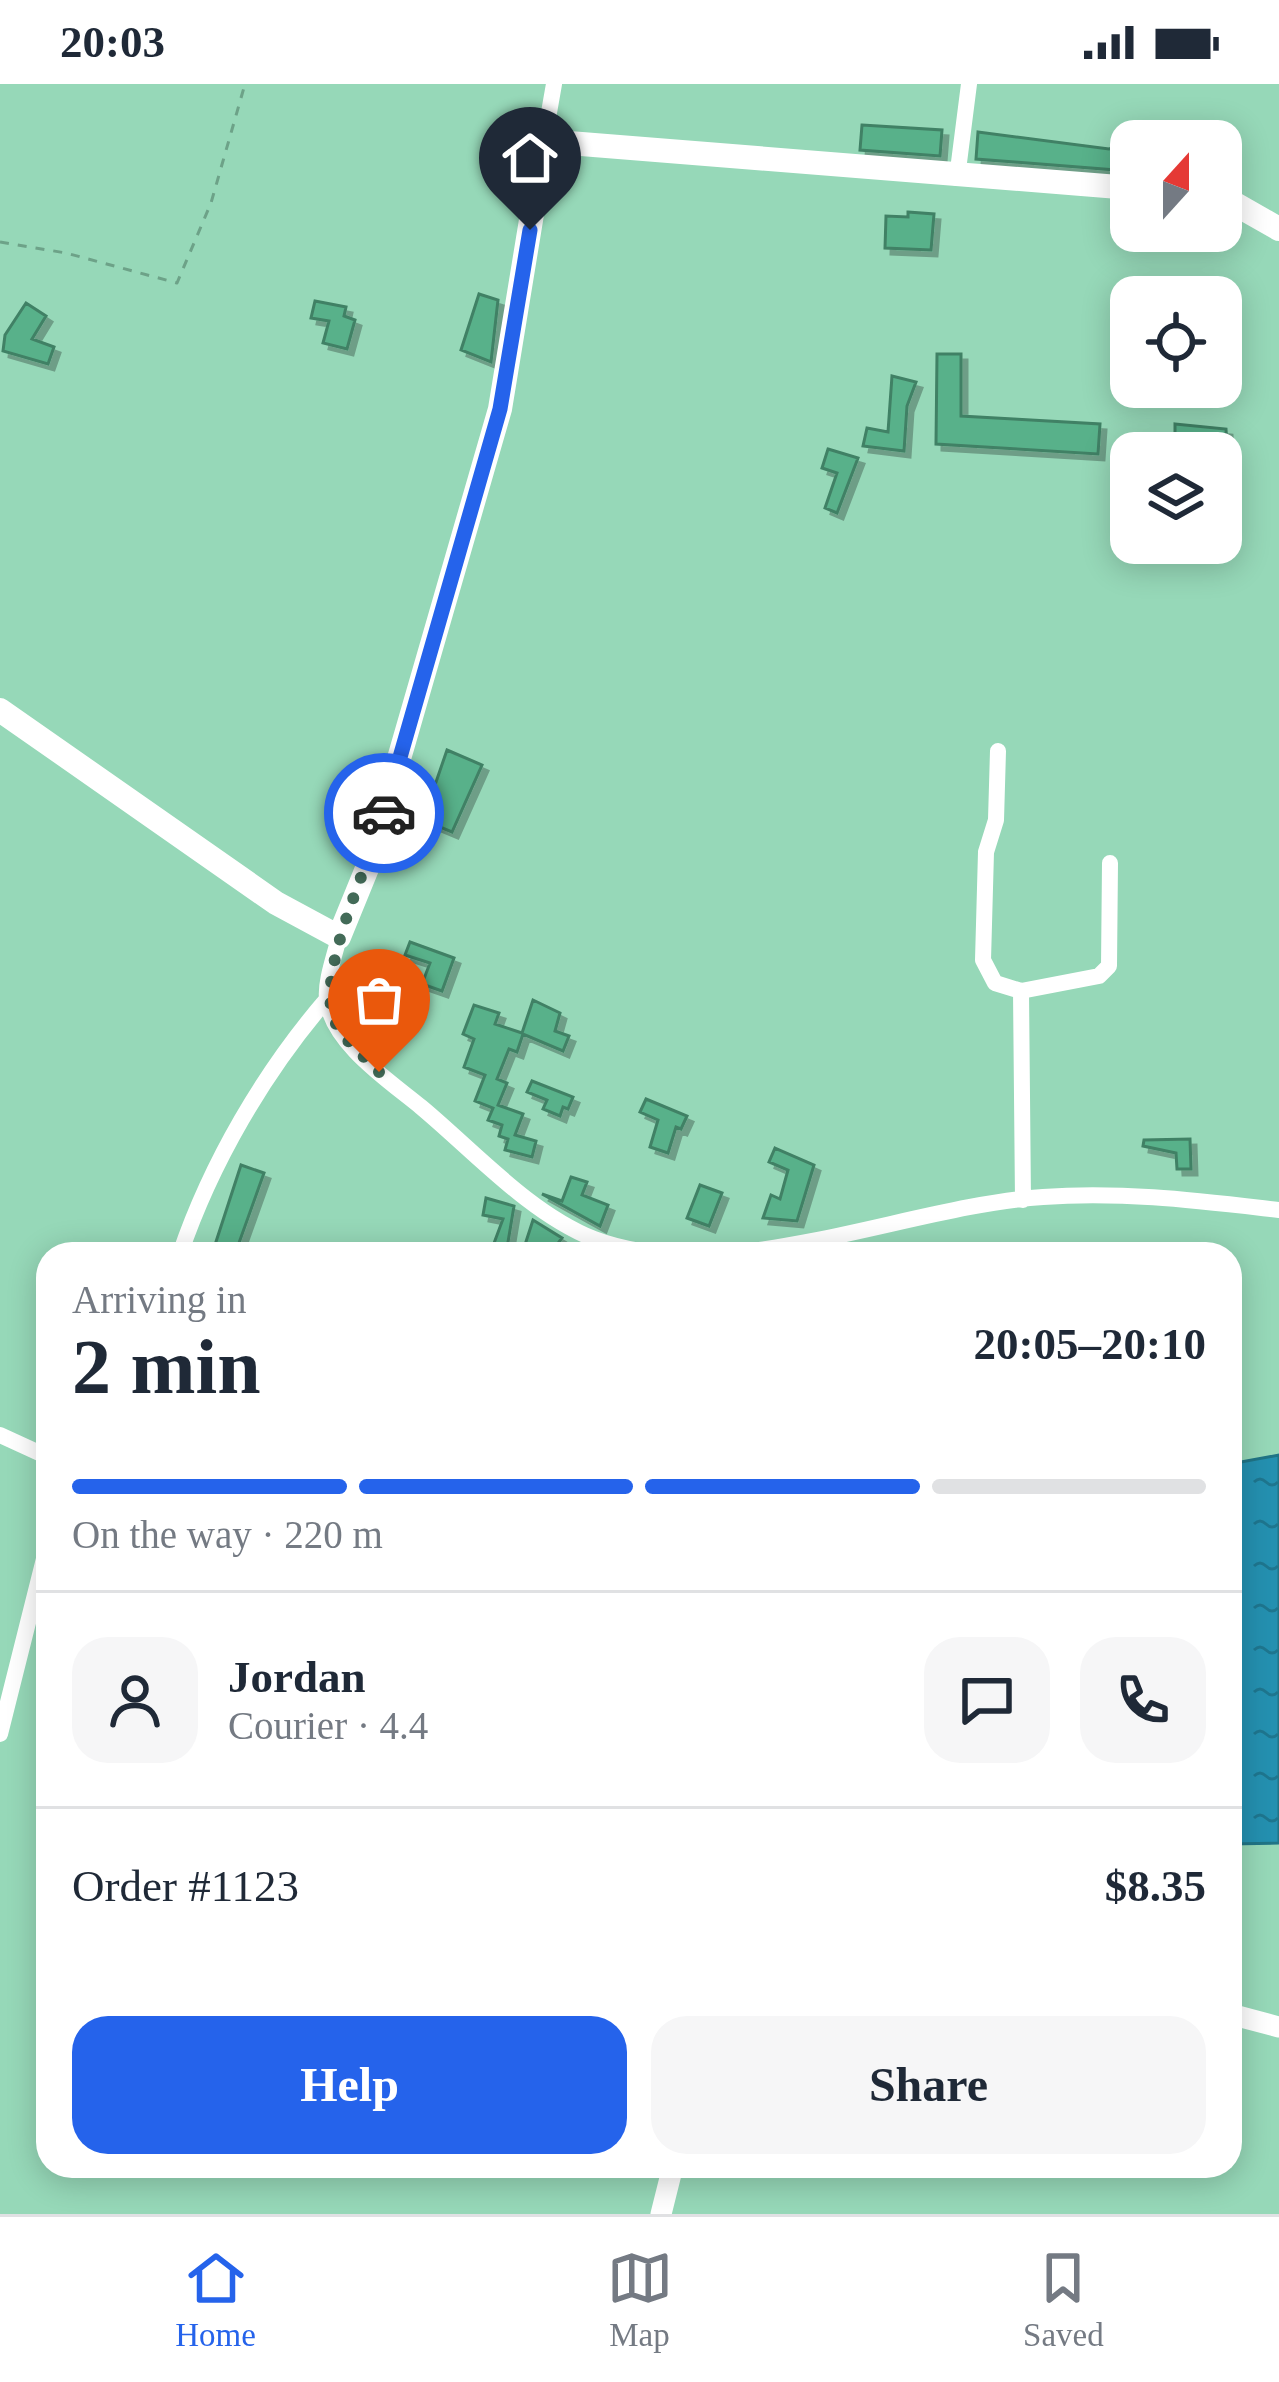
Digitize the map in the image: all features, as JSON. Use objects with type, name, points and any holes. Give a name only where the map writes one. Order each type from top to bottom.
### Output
[{"type":"main road","points":[[0,710],[276,903],[338,937],[368,866],[500,409],[544,140],[957,178],[1110,187]]},
{"type":"main road","points":[[1242,208],[1279,229]]},
{"type":"street","points":[[544,140],[554,84]]},
{"type":"street","points":[[957,178],[969,84]]},
{"type":"street","points":[[998,751],[996,820],[986,852],[983,961],[995,983],[1021,991],[1099,976],[1108,966],[1110,863]]},
{"type":"street","points":[[338,937],[327,999],[337,1028],[379,1072],[557,1222],[606,1242]]},
{"type":"street","points":[[1021,991],[1023,1200]]},
{"type":"street","points":[[184,1242],[195,1210],[244,1120],[292,1040],[327,999]]},
{"type":"street","points":[[805,1242],[1023,1200],[1155,1196],[1279,1210]]},
{"type":"street","points":[[0,1435],[36,1451]]},
{"type":"street","points":[[0,1734],[36,1591]]},
{"type":"street","points":[[1242,2017],[1279,2026]]},
{"type":"street","points":[[661,2214],[670,2178]]},
{"type":"path","points":[[0,242],[66,253],[177,283],[211,202],[245,84]]},
{"type":"water","points":[[1279,1455],[1279,1843],[1242,1844],[1242,1462]]},
{"type":"building","points":[[862,125],[942,130],[940,156],[860,150]]},
{"type":"building","points":[[978,132],[1110,149],[1110,170],[976,159]]},
{"type":"building","points":[[908,212],[934,214],[931,250],[885,248],[886,216],[908,217]]},
{"type":"building","points":[[479,294],[498,300],[491,362],[461,350]]},
{"type":"building","points":[[315,301],[346,307],[344,316],[355,320],[347,349],[323,343],[329,321],[311,318]]},
{"type":"building","points":[[26,303],[46,316],[32,339],[54,347],[48,364],[3,351],[5,335]]},
{"type":"building","points":[[937,354],[961,354],[961,416],[1100,424],[1098,454],[936,444]]},
{"type":"building","points":[[892,376],[916,382],[907,406],[904,451],[863,446],[867,428],[888,432]]},
{"type":"building","points":[[1175,424],[1226,432],[1175,432]]},
{"type":"building","points":[[828,449],[858,458],[837,513],[825,508],[837,473],[822,468]]},
{"type":"building","points":[[447,750],[482,765],[452,832],[423,820]]},
{"type":"building","points":[[410,942],[454,958],[442,991],[422,984],[430,963],[405,955]]},
{"type":"building","points":[[353,966],[381,976],[370,1004],[399,1015],[394,1028],[387,1025],[383,1034],[349,1021],[352,1014],[343,1010],[340,1000]]},
{"type":"building","points":[[533,1000],[560,1013],[555,1031],[569,1036],[563,1051],[523,1034],[517,1052],[509,1049],[497,1079],[507,1083],[498,1105],[523,1114],[515,1135],[536,1141],[532,1157],[505,1150],[508,1139],[499,1136],[502,1125],[488,1120],[493,1108],[475,1101],[485,1075],[464,1067],[474,1039],[463,1034],[474,1005],[499,1013],[495,1024],[522,1033]]},
{"type":"building","points":[[532,1081],[573,1097],[568,1109],[563,1107],[560,1116],[543,1109],[547,1100],[527,1092]]},
{"type":"building","points":[[646,1099],[687,1116],[681,1129],[676,1127],[668,1153],[650,1147],[658,1120],[640,1112]]},
{"type":"building","points":[[1190,1139],[1191,1169],[1177,1169],[1176,1153],[1143,1146],[1144,1140]]},
{"type":"building","points":[[775,1148],[814,1165],[797,1221],[763,1218],[771,1195],[780,1199],[788,1170],[769,1162]]},
{"type":"building","points":[[241,1165],[264,1173],[239,1242],[216,1242]]},
{"type":"building","points":[[571,1177],[587,1182],[582,1195],[608,1205],[600,1226],[542,1194],[562,1201]]},
{"type":"building","points":[[700,1185],[722,1193],[709,1226],[687,1218]]},
{"type":"building","points":[[486,1198],[514,1206],[508,1242],[494,1242],[503,1219],[483,1215]]},
{"type":"building","points":[[533,1220],[562,1238],[559,1242],[526,1242]]},
{"type":"way so far","points":[[379,1072],[337,1028],[327,999],[338,937],[353,911],[384,813]]},
{"type":"route","points":[[384,813],[500,409],[530,230]]}]
